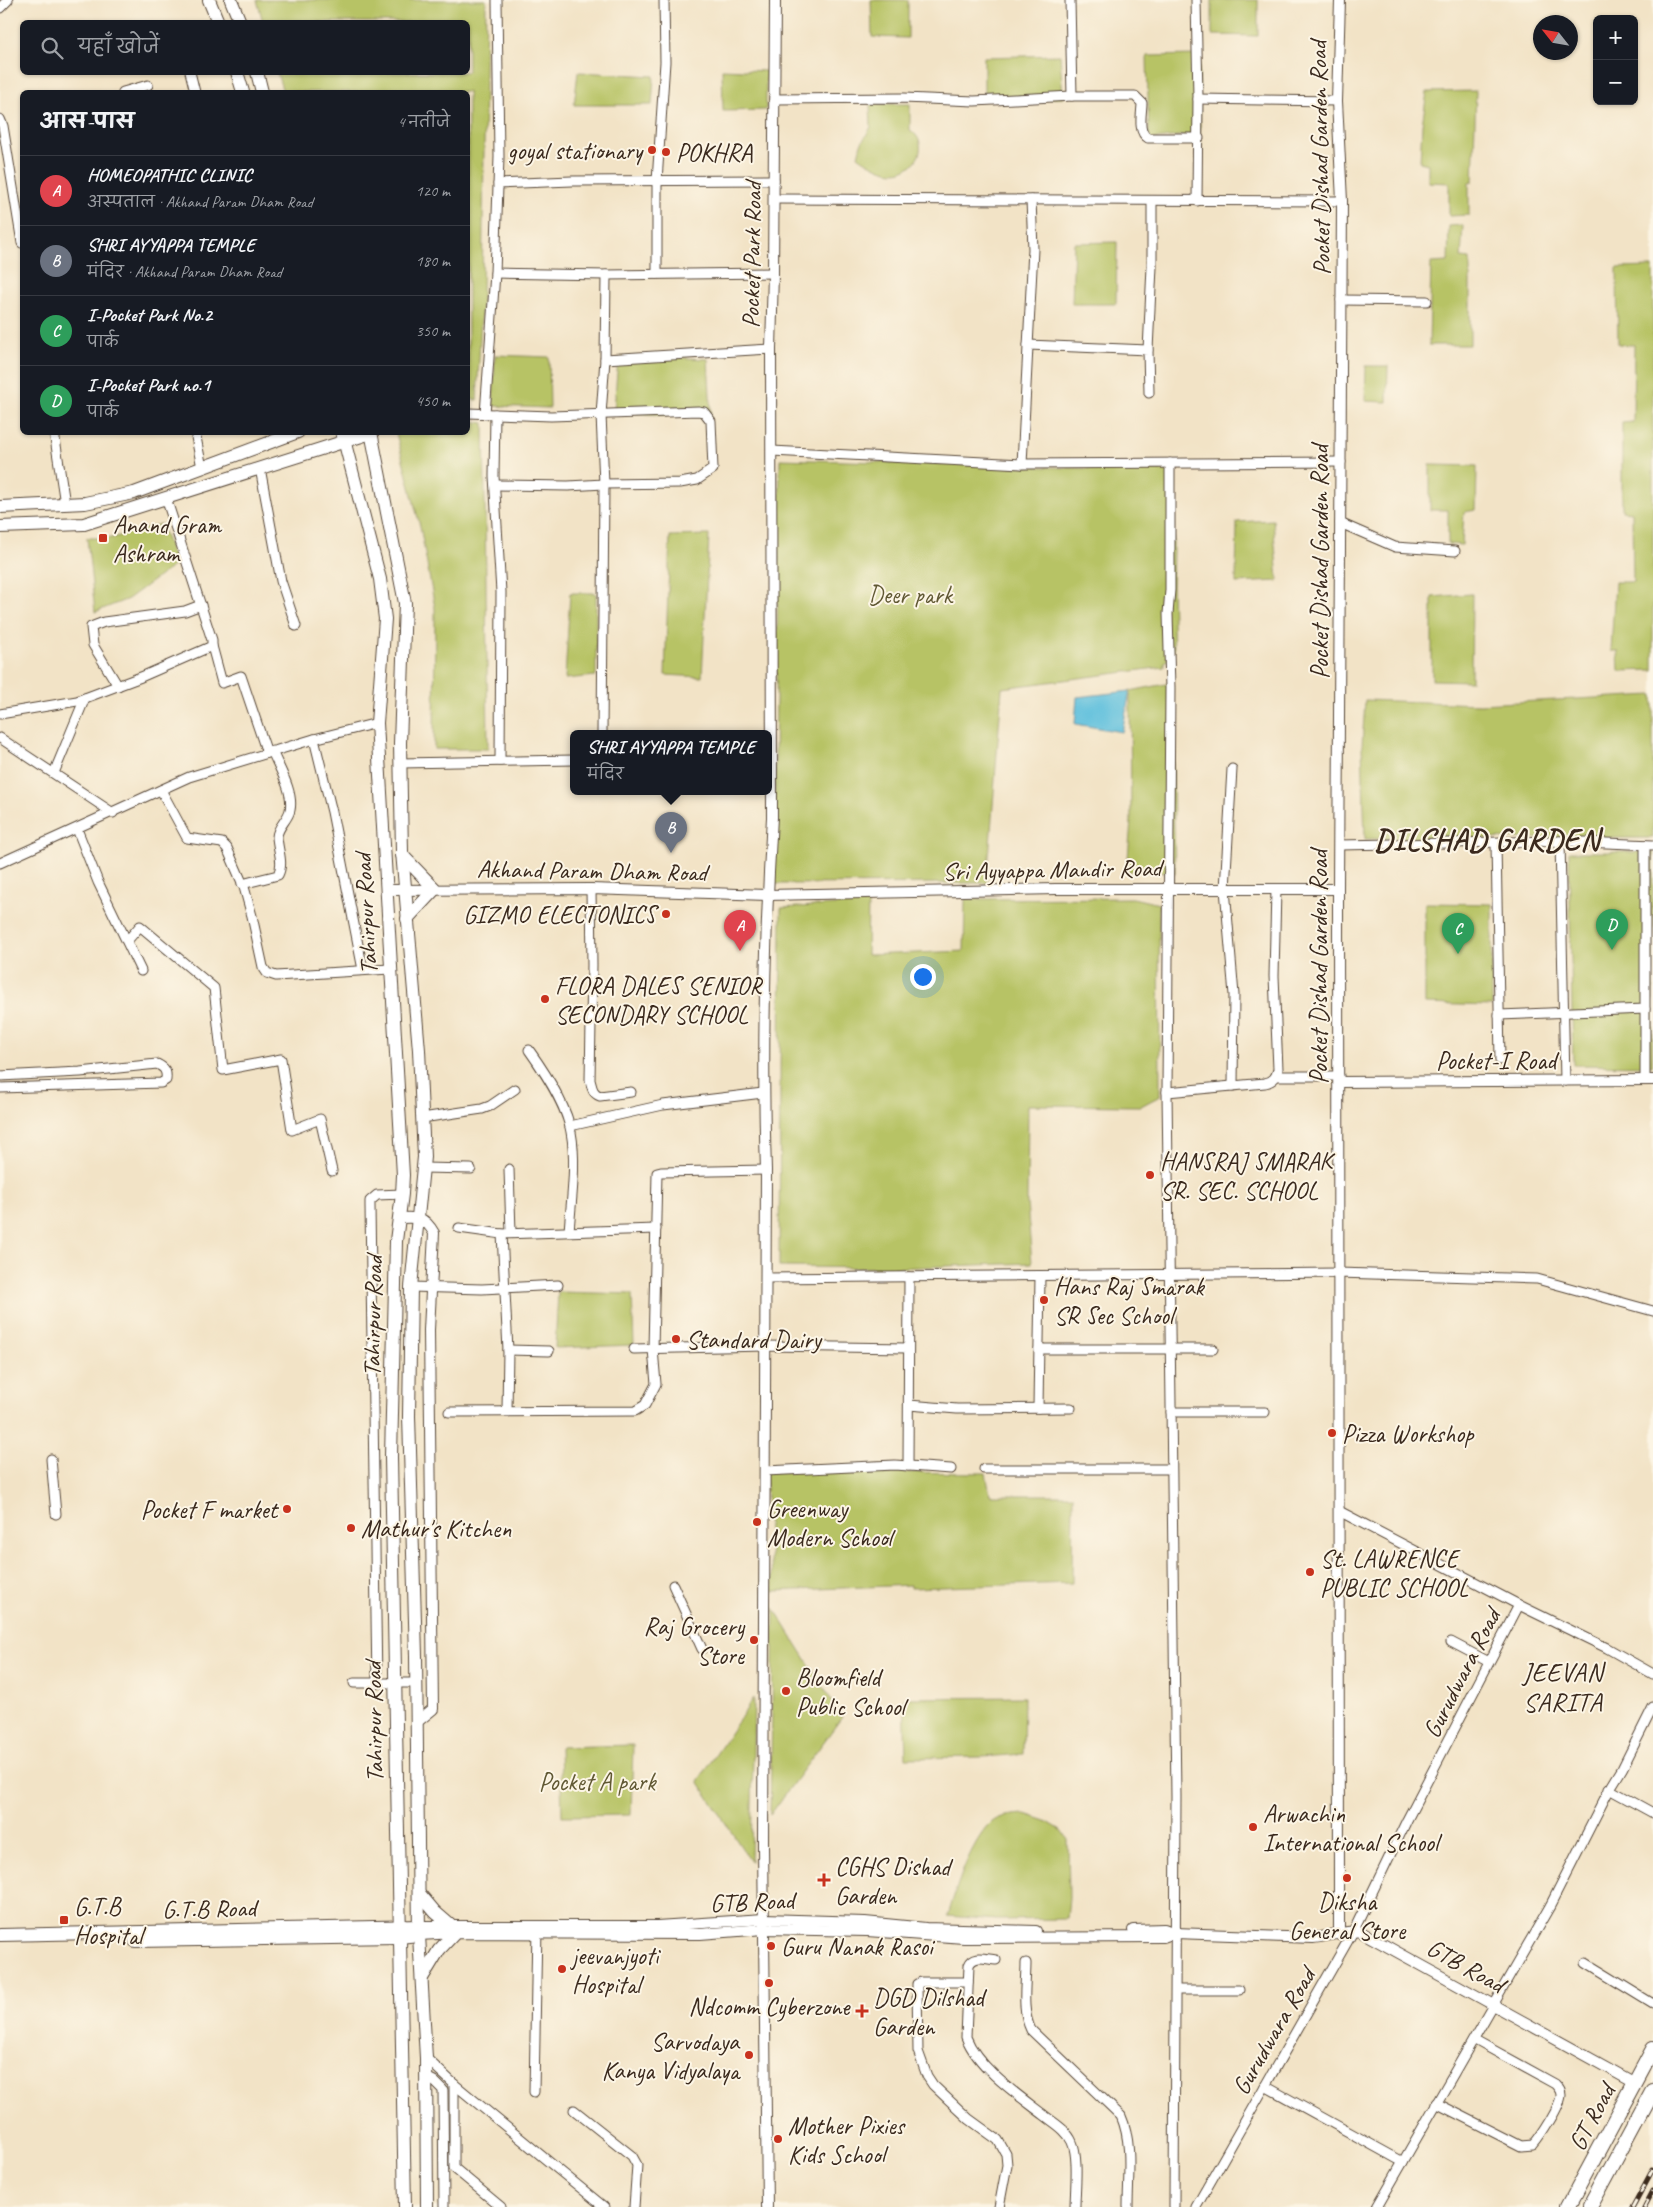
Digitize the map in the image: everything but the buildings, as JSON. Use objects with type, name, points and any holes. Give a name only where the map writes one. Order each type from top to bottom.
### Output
[{"type":"highway","name":"GT Road","points":[[1568,2207],[1653,2049]]},
{"type":"highway","name":"GT Road","points":[[1590,2207],[1653,2090]]},
{"type":"main road","points":[[209,0],[217,20]]},
{"type":"main road","points":[[231,0],[239,20]]},
{"type":"main road","points":[[238,75],[242,90]]},
{"type":"main road","points":[[258,75],[262,90]]},
{"type":"main road","points":[[0,507],[85,503],[134,493],[290,435]]},
{"type":"main road","points":[[0,527],[84,524],[260,468],[344,437],[358,435]]},
{"type":"main road","name":"Tahirpur Road","points":[[371,435],[405,603],[400,764],[402,855],[420,1050],[423,1168],[411,1287],[409,1416],[417,1684],[420,1930],[426,2058],[427,2207]]},
{"type":"main road","name":"Tahirpur Road","points":[[344,437],[380,579],[386,620],[377,723],[402,1194],[396,1241],[392,1408],[399,1932],[405,2207]]},
{"type":"main road","points":[[402,855],[435,889],[407,919]]},
{"type":"main road","points":[[393,1508],[411,1508]]},
{"type":"main road","points":[[420,1893],[435,1912],[453,1929],[422,1978]]},
{"type":"main road","name":"G.T.B Road","points":[[0,1944],[420,1930]]},
{"type":"main road","name":"G.T.B Road","points":[[0,1935],[399,1932]]},
{"type":"main road","points":[[404,2178],[427,2177]]},
{"type":"street","points":[[0,8],[8,0]]},
{"type":"street","points":[[485,414],[495,273],[498,184],[497,0]]},
{"type":"street","points":[[657,274],[658,181],[665,62],[664,0]]},
{"type":"street","name":"Pocket Park Road","points":[[770,730],[771,349],[775,0]]},
{"type":"street","points":[[1070,0],[1072,96]]},
{"type":"street","points":[[1196,0],[1198,99],[1197,201]]},
{"type":"street","name":"Pocket Dishad Garden Road","points":[[1339,1935],[1338,889],[1342,201],[1337,101],[1340,0]]},
{"type":"street","points":[[191,75],[194,90]]},
{"type":"street","points":[[130,90],[148,85]]},
{"type":"street","points":[[774,99],[904,98],[974,101],[1072,96],[1135,96],[1142,103],[1142,130],[1144,136],[1148,138],[1198,138]]},
{"type":"street","points":[[1198,99],[1337,101]]},
{"type":"street","points":[[0,119],[3,126],[20,231]]},
{"type":"street","points":[[498,184],[572,181],[774,180]]},
{"type":"street","points":[[774,199],[1342,201]]},
{"type":"street","points":[[1022,464],[1033,249],[1031,200]]},
{"type":"street","points":[[1149,393],[1148,350],[1152,267],[1152,200]]},
{"type":"street","points":[[495,273],[606,275],[773,273]]},
{"type":"street","points":[[602,730],[604,484],[601,414],[605,359],[606,275]]},
{"type":"street","points":[[1342,300],[1426,301]]},
{"type":"street","points":[[1028,345],[1148,350]]},
{"type":"street","points":[[605,359],[771,349]]},
{"type":"street","points":[[470,413],[551,416],[704,412],[711,421],[713,469],[698,480],[680,484],[494,486]]},
{"type":"street","points":[[495,414],[494,486],[501,592],[500,762]]},
{"type":"street","points":[[54,435],[65,504]]},
{"type":"street","points":[[196,435],[202,468]]},
{"type":"street","points":[[772,451],[1022,464],[1341,462]]},
{"type":"street","points":[[1170,463],[1167,1092],[1176,1796],[1174,2207]]},
{"type":"street","points":[[260,468],[282,580],[296,626]]},
{"type":"street","points":[[166,498],[212,640],[222,682],[241,676],[269,752],[288,789],[291,804],[288,816],[278,832],[282,868],[278,875],[242,884]]},
{"type":"street","points":[[1340,524],[1395,547],[1455,551]]},
{"type":"street","points":[[118,686],[94,645],[91,627],[104,622],[185,611],[201,605]]},
{"type":"street","points":[[0,714],[85,698],[212,646]]},
{"type":"street","points":[[54,774],[85,698]]},
{"type":"street","points":[[0,863],[114,813],[189,777],[314,739],[377,723]]},
{"type":"street","points":[[0,738],[114,813]]},
{"type":"street","points":[[314,739],[332,812],[362,970]]},
{"type":"street","points":[[400,764],[570,760]]},
{"type":"street","points":[[1232,769],[1225,889],[1234,995],[1233,1086]]},
{"type":"street","points":[[161,790],[187,838],[222,843],[226,848],[242,884],[252,916],[263,967],[267,973],[276,976],[390,969]]},
{"type":"street","name":"Pocket Park Road","points":[[767,2207],[763,1829],[766,1170],[763,1092],[771,795]]},
{"type":"street","points":[[77,829],[98,882],[141,972]]},
{"type":"street","points":[[1339,845],[1496,844],[1560,841],[1649,845],[1649,1080]]},
{"type":"street","points":[[1560,841],[1562,1012],[1565,1080]]},
{"type":"street","points":[[1496,844],[1500,1060]]},
{"type":"street","points":[[591,889],[590,1080],[592,1090],[600,1096],[631,1092]]},
{"type":"street","name":"Akhand Param Dham Road","points":[[386,890],[591,889],[767,895]]},
{"type":"street","name":"Sri Ayyappa Mandir Road","points":[[767,895],[1056,889],[1338,889]]},
{"type":"street","points":[[1167,1092],[1270,1082],[1276,1076],[1278,1069],[1274,976],[1276,889]]},
{"type":"street","points":[[127,941],[140,926],[214,988],[223,1070],[281,1059],[292,1130],[320,1119],[332,1171]]},
{"type":"street","points":[[1499,1015],[1562,1012],[1648,1014]]},
{"type":"street","points":[[530,1050],[556,1095],[570,1126],[572,1150],[569,1232]]},
{"type":"street","points":[[0,1076],[80,1072],[157,1064],[164,1067],[167,1073],[166,1080],[162,1083],[0,1088]]},
{"type":"street","points":[[1276,1076],[1339,1079]]},
{"type":"street","name":"Pocket-I Road","points":[[1339,1079],[1649,1080]]},
{"type":"street","points":[[422,1118],[482,1109],[500,1100],[515,1089]]},
{"type":"street","points":[[570,1126],[663,1105],[763,1092]]},
{"type":"street","points":[[423,1168],[471,1169]]},
{"type":"street","points":[[507,1411],[506,1288],[509,1169]]},
{"type":"street","points":[[449,1412],[636,1411],[645,1405],[656,1384],[653,1349],[658,1173],[766,1170]]},
{"type":"street","points":[[377,1684],[370,1200],[377,1195],[402,1194]]},
{"type":"street","points":[[399,1218],[417,1217],[428,1222],[434,1233],[429,1330],[433,1709],[417,1722]]},
{"type":"street","points":[[458,1228],[507,1234],[656,1229]]},
{"type":"street","points":[[766,1278],[1338,1273],[1537,1279],[1653,1312]]},
{"type":"street","points":[[1038,1408],[1040,1276]]},
{"type":"street","points":[[908,1466],[909,1277]]},
{"type":"street","points":[[411,1287],[506,1288],[558,1285]]},
{"type":"street","points":[[634,1349],[765,1346],[908,1348]]},
{"type":"street","points":[[1039,1349],[1213,1349]]},
{"type":"street","points":[[508,1350],[549,1351]]},
{"type":"street","points":[[909,1406],[957,1409],[1071,1408]]},
{"type":"street","points":[[1172,1412],[1265,1412]]},
{"type":"street","points":[[51,1459],[56,1514]]},
{"type":"street","points":[[765,1471],[895,1465],[952,1468]]},
{"type":"street","points":[[984,1469],[1171,1469]]},
{"type":"street","points":[[1339,1511],[1519,1606],[1607,1648],[1653,1674]]},
{"type":"street","points":[[673,1584],[702,1649]]},
{"type":"street","name":"Gurudwara Road","points":[[1196,2207],[1354,1930],[1407,1820],[1519,1606]]},
{"type":"street","points":[[1451,1642],[1489,1662]]},
{"type":"street","points":[[416,1646],[432,1645]]},
{"type":"street","points":[[354,1683],[417,1684]]},
{"type":"street","points":[[1377,2207],[1436,2103],[1475,2040],[1550,1906],[1653,1707]]},
{"type":"street","points":[[1609,1789],[1653,1813]]},
{"type":"street","name":"GTB Road","points":[[420,1930],[537,1930],[700,1934],[764,1924],[867,1931],[964,1933],[1164,1929],[1175,1933],[1313,1938],[1339,1935],[1354,1930],[1361,1932],[1494,2004],[1635,2083]]},
{"type":"street","points":[[534,2092],[537,1930]]},
{"type":"street","points":[[996,1960],[976,1958],[971,1961],[968,1982],[966,2036],[970,2048],[1009,2089],[1067,2132],[1075,2148],[1075,2207]]},
{"type":"street","points":[[1026,1963],[1025,2011],[1026,2021],[1031,2030],[1112,2105],[1125,2124],[1128,2146],[1128,2207]]},
{"type":"street","points":[[1586,1963],[1653,2004]]},
{"type":"street","points":[[968,1982],[921,1982],[917,1984],[918,2051],[922,2066],[933,2085],[969,2119],[998,2140],[1006,2154],[1007,2165],[998,2207]]},
{"type":"street","points":[[1176,1990],[1239,1990]]},
{"type":"street","points":[[1436,2103],[1522,2146],[1533,2145],[1539,2139],[1560,2101],[1560,2089],[1555,2084],[1475,2040]]},
{"type":"street","points":[[426,2058],[454,2084],[604,2207]]},
{"type":"street","points":[[426,2078],[434,2081],[443,2090],[444,2207]]},
{"type":"street","points":[[454,2084],[454,2168],[501,2207]]},
{"type":"street","points":[[1265,2086],[1403,2162]]},
{"type":"street","points":[[574,2110],[632,2156],[638,2165],[634,2207]]},
{"type":"green space","points":[[257,0],[486,0],[482,298],[477,400],[470,399],[470,90],[282,90],[278,75],[470,75],[470,20],[262,20]]},
{"type":"green space","points":[[871,0],[908,0],[908,38],[872,37]]},
{"type":"green space","points":[[1212,0],[1258,0],[1258,36],[1212,35]]},
{"type":"green space","points":[[1060,55],[1063,98],[984,98],[984,57]]},
{"type":"green space","points":[[1199,55],[1200,133],[1149,140],[1147,56]]},
{"type":"green space","points":[[722,69],[766,71],[766,110],[723,111]]},
{"type":"green space","points":[[578,72],[654,76],[652,105],[574,105]]},
{"type":"green space","points":[[1476,91],[1473,182],[1469,183],[1469,215],[1449,216],[1449,183],[1428,182],[1428,164],[1420,162],[1422,125],[1427,92]]},
{"type":"green space","points":[[870,104],[910,104],[910,130],[919,140],[920,152],[913,164],[908,168],[896,172],[884,170],[858,156],[861,144],[871,127]]},
{"type":"green space","points":[[1463,225],[1461,258],[1470,259],[1470,345],[1429,345],[1431,263],[1448,262],[1449,226]]},
{"type":"green space","points":[[1117,242],[1116,304],[1072,304],[1074,243]]},
{"type":"green space","points":[[1653,267],[1653,670],[1619,671],[1618,651],[1611,651],[1615,582],[1633,582],[1632,512],[1622,511],[1622,423],[1633,422],[1634,345],[1618,344],[1617,268]]},
{"type":"green space","points":[[495,355],[549,357],[550,408],[493,406]]},
{"type":"green space","points":[[618,358],[708,359],[711,414],[659,415],[614,411]]},
{"type":"green space","points":[[1366,366],[1388,366],[1387,402],[1365,401]]},
{"type":"green space","points":[[470,421],[484,423],[488,749],[434,749],[435,608],[420,526],[397,435],[470,435]]},
{"type":"green space","name":"Deer park","points":[[780,459],[1175,471],[1172,586],[1174,656],[1164,662],[1164,667],[1002,688],[987,883],[773,884]]},
{"type":"green space","points":[[1430,465],[1477,466],[1476,510],[1464,512],[1462,545],[1448,544],[1448,510],[1430,510]]},
{"type":"green space","points":[[1273,520],[1278,581],[1236,583],[1237,522]]},
{"type":"green space","points":[[161,524],[176,564],[128,599],[95,612],[87,538],[112,538]]},
{"type":"green space","points":[[709,535],[702,677],[665,675],[670,536]]},
{"type":"green space","points":[[570,593],[596,593],[596,676],[565,679]]},
{"type":"green space","points":[[1472,594],[1471,681],[1432,680],[1432,597]]},
{"type":"green space","points":[[1171,683],[1175,873],[1127,871],[1131,821],[1130,691]]},
{"type":"green space","points":[[1653,695],[1653,838],[1365,839],[1362,746],[1365,700],[1480,704]]},
{"type":"green space","points":[[1569,852],[1653,852],[1652,1066],[1573,1065]]},
{"type":"green space","points":[[1133,898],[1159,904],[1160,1096],[1141,1106],[1028,1105],[1027,1203],[1032,1263],[892,1268],[779,1267],[781,908],[868,903],[867,955],[964,951],[965,899]]},
{"type":"green space","points":[[1425,903],[1492,904],[1492,1006],[1425,1004]]},
{"type":"green space","points":[[558,1292],[632,1294],[634,1345],[555,1348]]},
{"type":"green space","points":[[765,1471],[986,1473],[990,1495],[1073,1495],[1072,1583],[911,1588],[911,1585],[773,1591]]},
{"type":"green space","points":[[774,1608],[842,1717],[770,1815]]},
{"type":"green space","points":[[1024,1697],[1023,1754],[983,1757],[906,1758],[904,1698]]},
{"type":"green space","points":[[754,1698],[751,1862],[698,1781]]},
{"type":"green space","name":"Pocket A park","points":[[633,1745],[631,1815],[562,1816],[560,1747]]},
{"type":"green space","points":[[1025,1814],[1046,1821],[1061,1830],[1068,1840],[1069,1897],[1067,1919],[997,1920],[948,1916],[970,1854],[983,1832],[991,1823],[999,1818]]},
{"type":"water","points":[[1130,691],[1122,732],[1075,724],[1077,697]]},
{"type":"railway","points":[[1632,2207],[1653,2168]]},
{"type":"railway","points":[[1644,2207],[1653,2190]]},
{"type":"place","name":"goyal stationary","points":[[652,150]]},
{"type":"place","name":"POKHRA","points":[[666,152]]},
{"type":"place","name":"Anand Gram Ashram","points":[[103,538]]},
{"type":"place","name":"SHRI AYYAPPA TEMPLE","points":[[671,853]]},
{"type":"place","name":"GIZMO ELECTONICS","points":[[666,914]]},
{"type":"place","name":"I-Pocket Park no.1","points":[[1612,950]]},
{"type":"place","name":"HOMEOPATHIC CLINIC","points":[[740,951]]},
{"type":"place","name":"I-Pocket Park No.2","points":[[1458,954]]},
{"type":"place","name":"FLORA DALES SENIOR SECONDARY SCHOOL","points":[[545,999]]},
{"type":"place","name":"HANSRAJ SMARAK SR. SEC. SCHOOL","points":[[1150,1175]]},
{"type":"place","name":"Hans Raj Smarak SR Sec School","points":[[1044,1300]]},
{"type":"place","name":"Standard Dairy","points":[[676,1339]]},
{"type":"place","name":"Pizza Workshop","points":[[1332,1433]]},
{"type":"place","name":"Pocket F market","points":[[287,1509]]},
{"type":"place","name":"Greenway Modern School","points":[[757,1522]]},
{"type":"place","name":"Mathur's Kitchen","points":[[351,1528]]},
{"type":"place","name":"St. LAWRENCE PUBLIC SCHOOL","points":[[1310,1572]]},
{"type":"place","name":"Raj Grocery Store","points":[[754,1640]]},
{"type":"place","name":"Bloomfield Public School","points":[[786,1691]]},
{"type":"place","name":"Arwachin International School","points":[[1253,1827]]},
{"type":"place","name":"Diksha General Store","points":[[1347,1878]]},
{"type":"place","name":"CGHS Dishad Garden","points":[[824,1880]]},
{"type":"place","name":"G.T.B Hospital","points":[[64,1920]]},
{"type":"place","name":"Guru Nanak Rasoi","points":[[771,1946]]},
{"type":"place","name":"jeevanjyoti Hospital","points":[[562,1969]]},
{"type":"place","name":"Ndcomm Cyberzone","points":[[769,1983]]},
{"type":"place","name":"DGD Dilshad Garden","points":[[862,2011]]},
{"type":"place","name":"Sarvodaya Kanya Vidyalaya","points":[[749,2055]]},
{"type":"place","name":"Mother Pixies Kids School","points":[[778,2139]]},
{"type":"district","name":"DILSHAD GARDEN","points":[[1487,840]]},
{"type":"district","name":"JEEVAN SARITA","points":[[1563,1687]]}]
